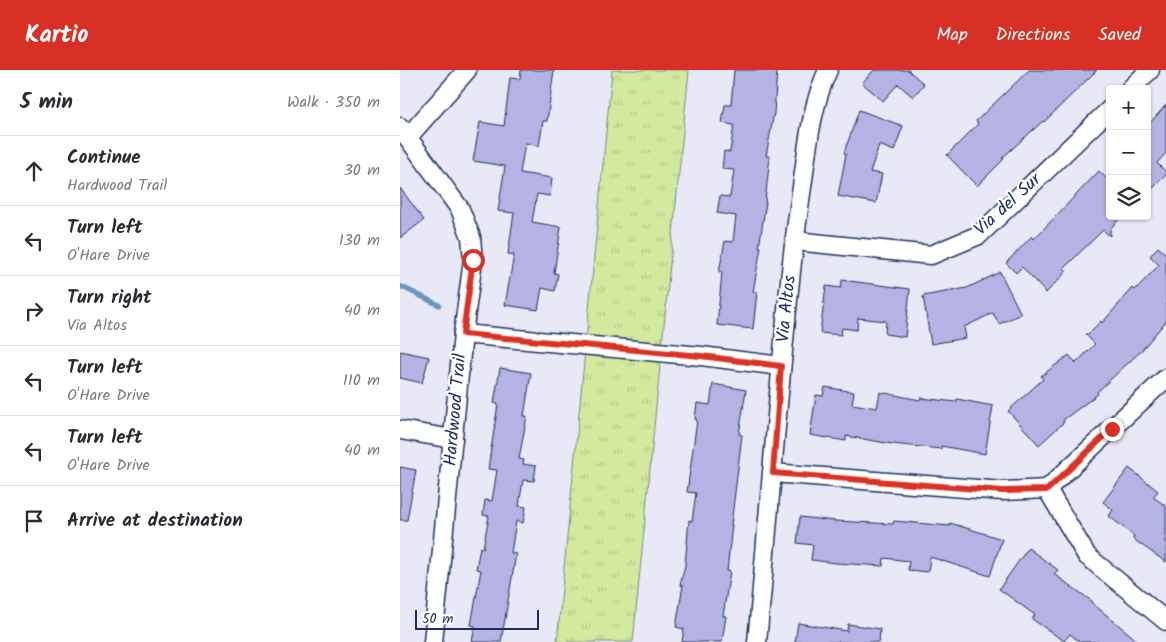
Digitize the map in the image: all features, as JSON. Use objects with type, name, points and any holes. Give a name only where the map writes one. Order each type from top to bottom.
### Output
[{"type":"street","name":"Hardwood Trail","points":[[433,642],[463,334],[473,260],[472,237],[460,209],[404,132],[467,70]]},
{"type":"street","name":"Via Altos","points":[[757,642],[781,366],[807,144],[818,92],[828,70]]},
{"type":"street","points":[[1134,85],[1150,70]]},
{"type":"street","name":"Via del Sur","points":[[795,241],[931,255],[979,235],[1106,113]]},
{"type":"street","points":[[463,334],[701,356],[781,366]]},
{"type":"street","points":[[773,473],[1003,491],[1047,490],[1166,378]]},
{"type":"street","points":[[400,430],[453,439]]},
{"type":"street","points":[[1047,490],[1087,556],[1166,621]]},
{"type":"green space","points":[[612,70],[689,70],[633,642],[557,642]]},
{"type":"building","points":[[521,70],[554,70],[547,121],[543,121],[539,146],[525,143],[520,173],[552,178],[550,196],[537,194],[532,222],[561,227],[554,273],[558,274],[555,291],[542,288],[538,310],[505,305],[514,255],[508,254],[514,213],[498,211],[505,166],[473,161],[480,122],[504,126],[510,78],[520,79]]},
{"type":"building","points":[[734,70],[777,70],[774,113],[766,156],[770,156],[766,202],[753,292],[757,292],[753,329],[717,325],[722,272],[719,272],[725,241],[733,242],[736,216],[717,213],[720,196],[730,197],[734,170],[722,169],[724,151],[730,152],[734,125],[722,123],[725,105],[731,105]]},
{"type":"building","points":[[874,70],[910,70],[924,84],[913,97],[898,84],[883,101],[862,83]]},
{"type":"building","points":[[1029,70],[1097,70],[1044,122],[1002,158],[1004,159],[977,186],[947,155],[978,124],[976,121]]},
{"type":"building","points":[[1166,105],[1166,153],[1157,163],[1166,172],[1166,175],[1151,190],[1151,130],[1151,122]]},
{"type":"building","points":[[859,110],[903,126],[894,151],[879,145],[870,172],[882,174],[876,203],[838,196],[846,154],[844,153]]},
{"type":"building","points":[[1099,171],[1106,178],[1106,220],[1118,220],[1110,229],[1110,236],[1103,230],[1064,268],[1067,271],[1046,293],[1022,267],[1016,273],[1006,263],[1032,236],[1034,239]]},
{"type":"building","points":[[400,188],[424,220],[400,238]]},
{"type":"building","points":[[1158,247],[1166,254],[1166,321],[1141,351],[1097,392],[1098,394],[1063,420],[1064,422],[1039,445],[1008,411],[1043,379],[1041,376],[1069,355],[1076,363],[1095,344],[1085,334],[1088,334],[1101,321],[1102,323],[1133,288],[1135,290],[1159,265],[1150,256]]},
{"type":"building","points":[[1000,272],[1021,314],[999,324],[993,313],[964,327],[966,338],[931,344],[923,296],[967,288]]},
{"type":"building","points":[[842,280],[910,289],[905,337],[885,334],[886,321],[858,318],[857,330],[842,328],[841,335],[820,333],[826,286],[841,288]]},
{"type":"building","points":[[400,351],[429,357],[422,383],[400,378]]},
{"type":"building","points":[[500,368],[531,373],[524,416],[527,416],[519,459],[524,460],[523,464],[536,466],[534,481],[523,480],[519,506],[526,507],[523,523],[516,521],[511,553],[516,554],[501,642],[472,642],[475,626],[471,625],[481,570],[476,569],[480,547],[483,548],[489,516],[483,515],[485,500],[492,501],[497,470],[488,469],[498,404],[494,403]]},
{"type":"building","points":[[713,384],[746,390],[739,434],[742,435],[731,525],[727,571],[730,571],[723,616],[726,616],[722,642],[682,642],[684,629],[676,627],[683,585],[680,585],[685,565],[689,520],[692,521],[696,493],[687,492],[697,420],[695,419],[697,403],[710,405]]},
{"type":"building","points":[[825,387],[854,392],[852,404],[877,408],[880,392],[920,400],[921,398],[956,402],[957,399],[993,406],[985,454],[941,446],[941,449],[892,444],[846,436],[846,441],[810,435],[816,395],[823,396]]},
{"type":"building","points":[[400,467],[416,470],[407,520],[400,520]]},
{"type":"building","points":[[1129,468],[1158,491],[1153,497],[1166,506],[1166,562],[1133,539],[1134,536],[1109,516],[1113,510],[1103,502]]},
{"type":"building","points":[[800,517],[893,524],[894,521],[950,526],[950,523],[1002,539],[990,576],[930,557],[928,572],[908,570],[909,561],[884,558],[883,566],[836,563],[811,560],[813,545],[797,543]]},
{"type":"building","points":[[1028,548],[1058,570],[1054,574],[1093,602],[1139,642],[1080,642],[1070,634],[1064,641],[1032,619],[1035,615],[999,589]]},
{"type":"building","points":[[798,623],[847,631],[848,624],[880,629],[879,642],[795,642]]},
{"type":"waterway","points":[[400,286],[439,305]]},
{"type":"route","points":[[473,260],[463,334],[701,356],[781,366],[773,473],[1003,491],[1047,490],[1112,429]]}]
